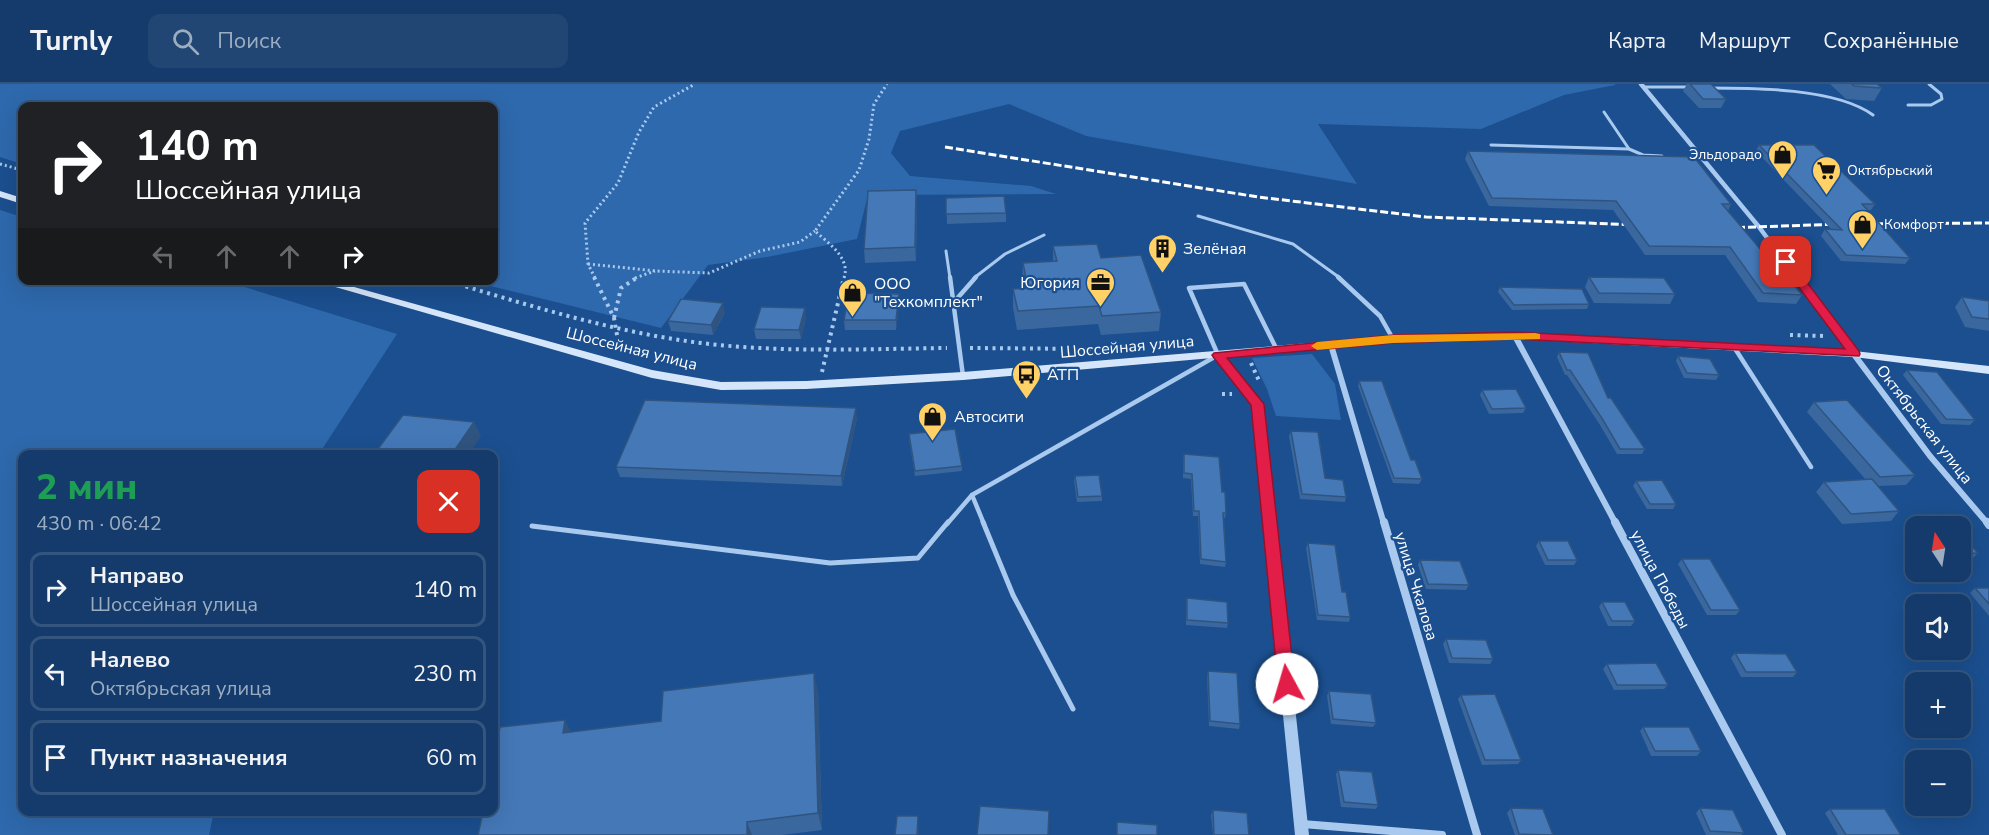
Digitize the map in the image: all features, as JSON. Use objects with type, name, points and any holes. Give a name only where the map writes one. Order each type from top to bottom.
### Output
[{"type":"main road","points":[[0,194],[18,200]]},
{"type":"main road","name":"Шоссейная улица","points":[[334,285],[652,374],[721,386],[819,385],[963,376],[1393,339],[1515,336],[1854,354],[1989,370]]},
{"type":"street","name":"Октябрьская улица","points":[[1642,86],[1759,227],[1930,456],[1989,525]]},
{"type":"street","name":"улица Победы","points":[[1515,336],[1782,835]]},
{"type":"street","name":"улица Чкалова","points":[[1331,345],[1477,835]]},
{"type":"street","points":[[1218,355],[1257,404],[1302,830],[1442,835]]},
{"type":"lane","points":[[1762,84],[1767,88]]},
{"type":"lane","points":[[1908,105],[1931,105],[1942,99],[1941,94],[1929,84]]},
{"type":"lane","points":[[1642,86],[1767,88],[1829,98],[1866,110],[1873,115]]},
{"type":"lane","points":[[1604,112],[1629,149]]},
{"type":"lane","points":[[1491,145],[1629,149],[1643,155],[1670,156]]},
{"type":"lane","points":[[1690,157],[1700,157]]},
{"type":"lane","points":[[1198,216],[1293,244],[1346,282],[1380,316],[1393,339]]},
{"type":"lane","points":[[954,302],[969,281],[990,263],[1015,247],[1044,235]]},
{"type":"lane","points":[[946,251],[963,376]]},
{"type":"lane","points":[[532,526],[830,563],[918,558],[972,495],[1218,355],[1189,288],[1244,284],[1277,350]]},
{"type":"lane","points":[[1734,347],[1811,467]]},
{"type":"lane","points":[[972,495],[1012,595],[1073,709]]},
{"type":"path","points":[[622,365],[614,318],[588,264],[585,223],[618,183],[639,132],[654,106],[686,92],[695,84]]},
{"type":"path","points":[[588,264],[656,271],[710,273],[760,251],[800,242],[815,231],[859,170],[869,139],[874,104],[887,84]]},
{"type":"path","points":[[0,164],[18,169]]},
{"type":"path","points":[[815,231],[842,256],[846,272],[839,292],[819,385]]},
{"type":"path","points":[[614,318],[621,288],[635,279],[656,271]]},
{"type":"shaded area","points":[[0,84],[1615,84],[1564,95],[1481,129],[1318,124],[1357,184],[1086,136],[1009,104],[900,131],[891,153],[910,176],[1031,186],[1056,194],[868,195],[857,239],[767,257],[708,265],[661,328],[486,285],[498,285],[498,102],[18,102],[18,163],[0,157]]},
{"type":"shaded area","points":[[0,210],[18,216],[18,285],[238,285],[397,334],[322,450],[18,450],[18,816],[213,816],[209,835],[0,835]]},
{"type":"shaded area","points":[[1312,354],[1335,384],[1341,420],[1276,416],[1267,389],[1252,358]]},
{"type":"building","points":[[1690,84],[1711,84],[1726,99],[1703,99]]},
{"type":"building","points":[[1852,84],[1877,84],[1882,88],[1854,86]]},
{"type":"building","points":[[1759,145],[1814,145],[1875,204],[1862,204],[1910,258],[1846,255],[1825,229],[1842,230]]},
{"type":"building","points":[[1468,151],[1694,157],[1731,204],[1722,204],[1772,263],[1777,263],[1802,295],[1763,293],[1730,247],[1649,246],[1616,201],[1492,198]]},
{"type":"building","points":[[916,190],[915,247],[864,249],[868,191]]},
{"type":"building","points":[[1004,196],[1006,213],[946,214],[946,198]]},
{"type":"building","points":[[1097,244],[1101,258],[1141,255],[1161,312],[1102,316],[1099,306],[1018,311],[1013,289],[1028,288],[1023,263],[1057,261],[1053,246]]},
{"type":"building","points":[[1589,277],[1664,278],[1675,294],[1599,293]]},
{"type":"building","points":[[1500,287],[1582,289],[1589,304],[1514,305]]},
{"type":"building","points":[[849,293],[899,294],[896,320],[844,320]]},
{"type":"building","points":[[1962,297],[1989,301],[1989,319],[1972,317]]},
{"type":"building","points":[[681,299],[723,303],[711,325],[668,321]]},
{"type":"building","points":[[761,307],[805,308],[799,330],[754,329]]},
{"type":"building","points":[[1559,352],[1588,353],[1608,398],[1611,398],[1645,449],[1620,449],[1570,370],[1567,370]]},
{"type":"building","points":[[1678,356],[1710,359],[1719,375],[1687,373]]},
{"type":"building","points":[[1907,370],[1937,372],[1975,420],[1946,419]]},
{"type":"building","points":[[1359,381],[1382,381],[1411,460],[1415,460],[1422,479],[1394,478]]},
{"type":"building","points":[[1516,389],[1526,408],[1492,409],[1482,390]]},
{"type":"building","points":[[645,400],[856,408],[841,476],[616,467]]},
{"type":"building","points":[[1847,400],[1915,475],[1880,477],[1814,402]]},
{"type":"building","points":[[403,415],[474,422],[455,450],[377,450]]},
{"type":"building","points":[[955,429],[962,466],[915,471],[909,434]]},
{"type":"building","points":[[1291,431],[1318,432],[1325,478],[1343,480],[1346,497],[1302,494]]},
{"type":"building","points":[[1184,454],[1219,457],[1222,492],[1225,492],[1226,513],[1223,513],[1226,562],[1201,559],[1199,511],[1194,511],[1192,474],[1184,473]]},
{"type":"building","points":[[1099,475],[1102,496],[1078,497],[1075,476]]},
{"type":"building","points":[[1872,479],[1899,511],[1851,514],[1824,482]]},
{"type":"building","points":[[1662,480],[1676,504],[1650,504],[1636,481]]},
{"type":"building","points":[[1539,541],[1568,541],[1577,560],[1548,560]]},
{"type":"building","points":[[1308,543],[1335,545],[1342,592],[1346,592],[1350,617],[1318,615]]},
{"type":"building","points":[[1971,546],[1978,553],[1971,553]]},
{"type":"building","points":[[1682,559],[1710,559],[1740,610],[1711,610]]},
{"type":"building","points":[[1420,560],[1460,561],[1469,585],[1428,584]]},
{"type":"building","points":[[1975,588],[1989,588],[1989,604]]},
{"type":"building","points":[[1187,598],[1227,602],[1228,623],[1187,620]]},
{"type":"building","points":[[1602,602],[1625,602],[1635,621],[1612,621]]},
{"type":"building","points":[[1446,639],[1486,640],[1493,659],[1452,658]]},
{"type":"building","points":[[1735,653],[1786,654],[1797,672],[1746,672]]},
{"type":"building","points":[[1656,663],[1668,685],[1617,685],[1607,664]]},
{"type":"building","points":[[1208,671],[1237,673],[1240,724],[1210,721]]},
{"type":"building","points":[[814,673],[818,813],[747,822],[747,835],[478,835],[482,816],[498,816],[500,727],[565,720],[563,733],[661,721],[663,691]]},
{"type":"building","points":[[1329,691],[1371,694],[1376,723],[1333,719]]},
{"type":"building","points":[[1495,694],[1521,760],[1485,760],[1461,695]]},
{"type":"building","points":[[1643,727],[1689,727],[1701,751],[1655,751]]},
{"type":"building","points":[[1338,770],[1372,772],[1378,805],[1344,802]]},
{"type":"building","points":[[980,806],[1049,811],[1048,835],[977,835]]},
{"type":"building","points":[[1511,808],[1543,809],[1553,835],[1519,834]]},
{"type":"building","points":[[1700,808],[1733,810],[1744,833],[1710,831]]},
{"type":"building","points":[[1830,809],[1885,809],[1901,835],[1846,835]]},
{"type":"building","points":[[1213,810],[1247,813],[1249,835],[1214,835]]},
{"type":"building","points":[[897,816],[918,816],[917,835],[895,835]]},
{"type":"building","points":[[1117,822],[1157,825],[1157,835],[1117,835]]},
{"type":"railway","points":[[945,147],[1258,197],[1426,217],[1639,225]]},
{"type":"railway","points":[[1864,224],[1989,223]]},
{"type":"railway","points":[[1726,228],[1843,224]]},
{"type":"slow traffic","points":[[1317,346],[1393,339],[1535,337]]},
{"type":"place","name":"Эльдорадо","points":[[1783,180]]},
{"type":"place","name":"Октябрьский","points":[[1826,196]]},
{"type":"place","name":"Комфорт","points":[[1863,250]]},
{"type":"place","name":"Зелёная","points":[[1162,274]]},
{"type":"place","name":"Югория","points":[[1101,308]]},
{"type":"place","name":"ООО \"Техкомплект\"","points":[[853,318]]},
{"type":"place","name":"АТП","points":[[1026,400]]},
{"type":"place","name":"Автосити","points":[[933,442]]},
{"type":"route","points":[[1287,684],[1257,404],[1218,355],[1393,339],[1515,336],[1854,354],[1786,262]]}]
